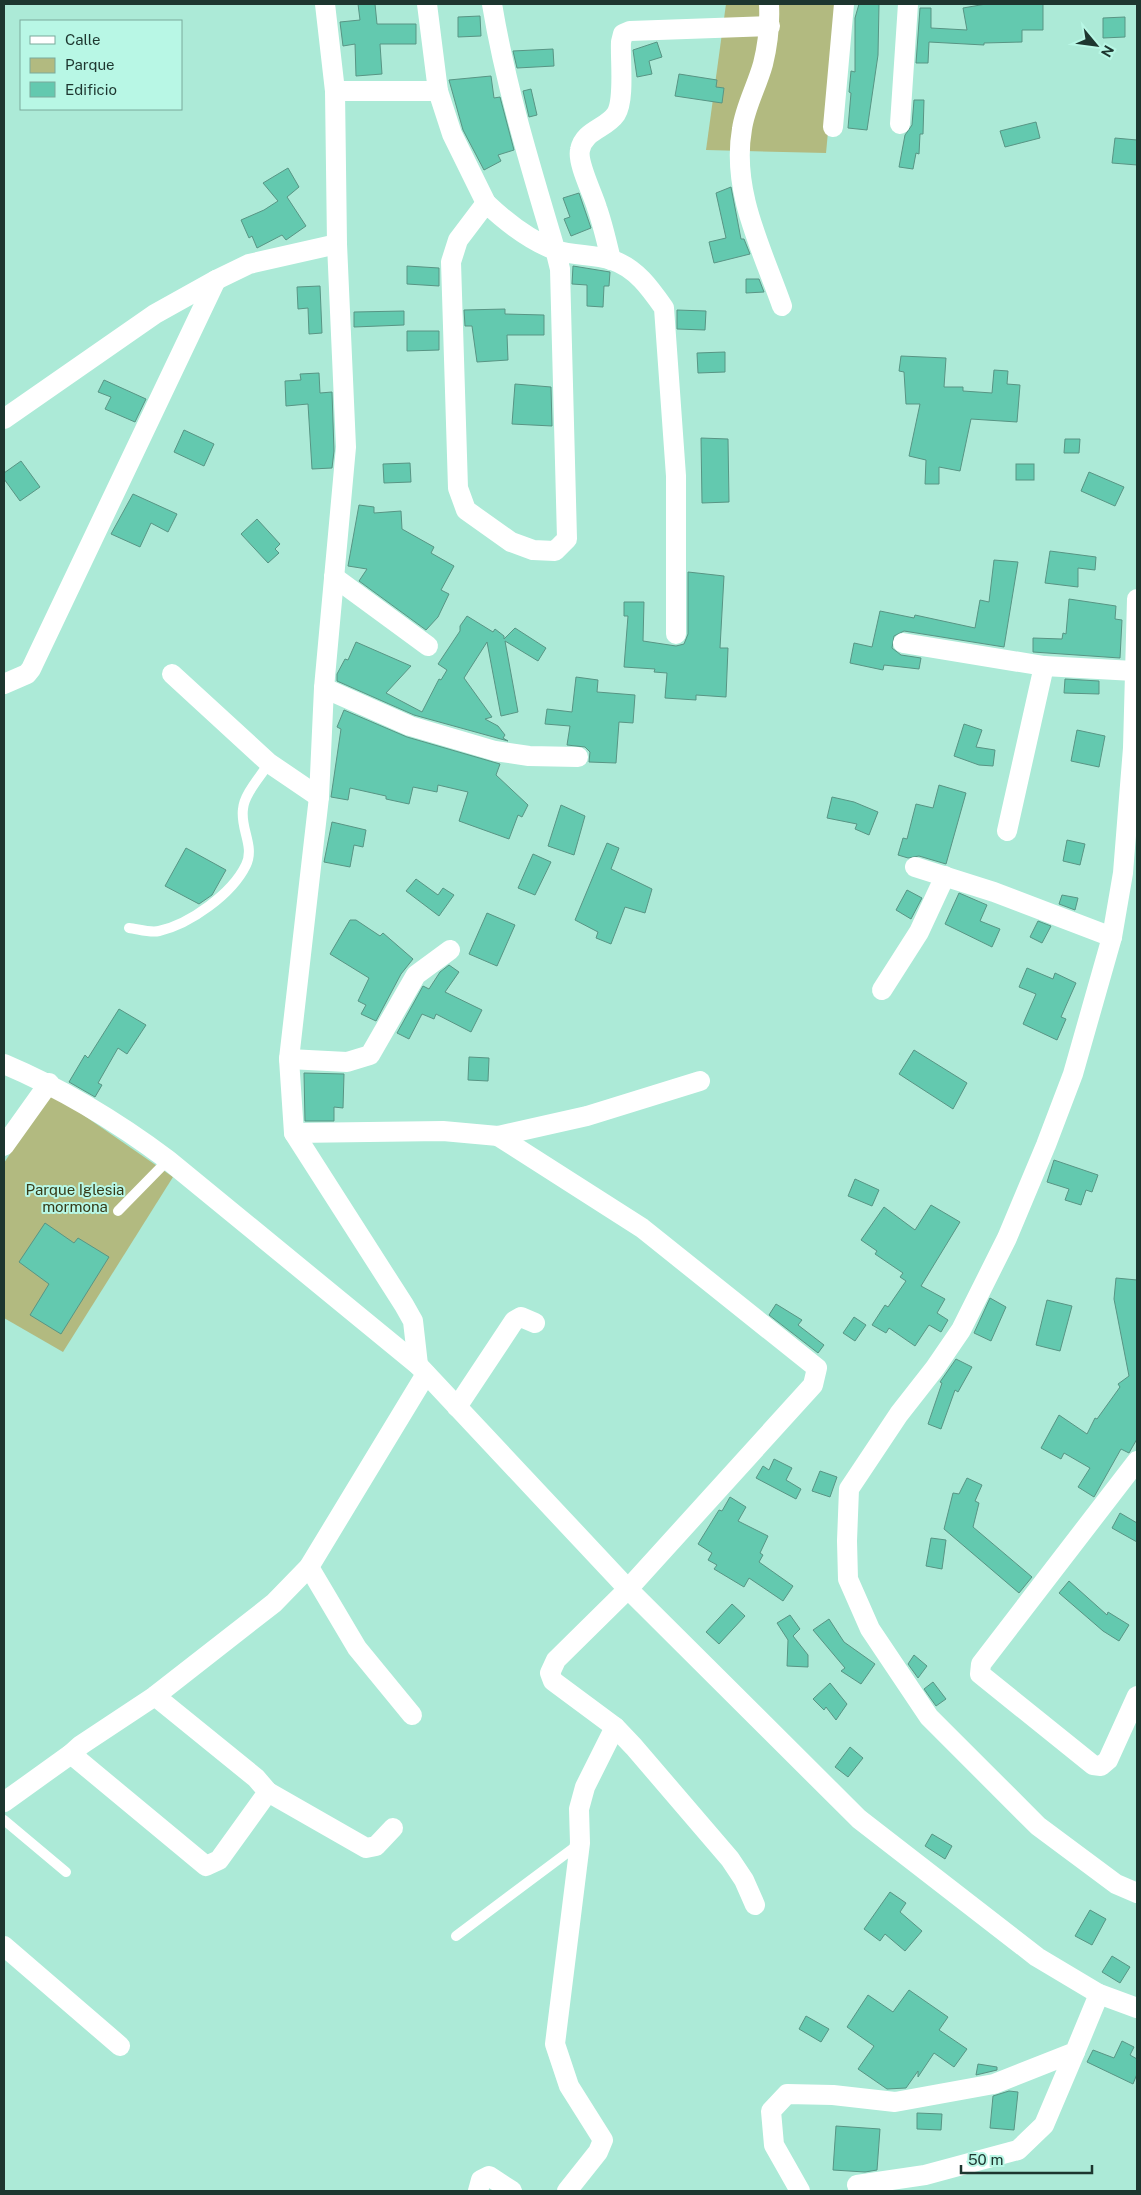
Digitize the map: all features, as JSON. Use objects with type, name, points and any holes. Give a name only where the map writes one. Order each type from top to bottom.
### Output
[{"type":"street","points":[[5,1800],[71,1754],[81,1744],[155,1696],[274,1602],[309,1568],[422,1369],[413,1321],[294,1133],[289,1059],[319,797],[324,688],[346,447],[338,244],[335,91],[325,4]]},
{"type":"street","points":[[426,4],[438,91],[452,134],[486,203],[508,224],[555,250],[612,260],[633,270],[649,286],[664,308],[676,476],[676,634]]},
{"type":"street","points":[[486,203],[468,223],[458,240],[451,262],[458,488],[466,510],[511,542],[533,550],[555,551],[567,539],[568,520],[560,269],[512,102],[492,4]]},
{"type":"street","points":[[769,4],[770,26],[763,64],[742,129],[739,172],[752,223],[782,306]]},
{"type":"street","points":[[833,127],[844,4]]},
{"type":"street","points":[[900,124],[908,4]]},
{"type":"street","points":[[612,260],[598,210],[579,160],[583,144],[593,130],[611,120],[620,107],[620,42],[623,34],[630,31],[770,26]]},
{"type":"street","points":[[335,91],[438,91]]},
{"type":"street","points":[[4,419],[155,314],[216,280],[249,264],[338,244]]},
{"type":"street","points":[[4,684],[27,674],[31,669],[216,280]]},
{"type":"street","points":[[334,577],[428,646]]},
{"type":"street","points":[[1137,599],[1133,748],[1123,873],[1112,937],[1073,1074],[1007,1238],[961,1330],[935,1368],[899,1414],[849,1489],[847,1541],[848,1579],[870,1629],[930,1717],[1038,1826],[1116,1884],[1137,1893]]},
{"type":"street","points":[[903,643],[1044,666],[1134,671]]},
{"type":"street","points":[[1007,831],[1044,666]]},
{"type":"street","points":[[172,674],[269,763],[319,797]]},
{"type":"street","points":[[324,688],[410,726],[495,751],[529,756],[578,757]]},
{"type":"street","points":[[915,867],[994,892],[1112,937]]},
{"type":"street","points":[[882,990],[919,932],[945,876]]},
{"type":"street","points":[[289,1059],[348,1062],[364,1059],[370,1055],[416,975],[450,950]]},
{"type":"street","points":[[4,1064],[49,1083],[125,1128],[168,1160],[422,1369],[628,1589],[859,1819],[1037,1957],[1099,1994],[1137,2008]]},
{"type":"street","points":[[294,1133],[443,1130],[498,1136],[587,1116],[700,1081]]},
{"type":"street","points":[[4,1146],[49,1083]]},
{"type":"street","points":[[498,1136],[642,1228],[817,1368],[814,1385],[628,1589],[556,1660],[550,1673],[553,1681],[565,1692],[614,1727],[634,1747],[730,1859],[744,1880],[755,1905]]},
{"type":"street","points":[[457,1407],[514,1321],[521,1317],[535,1323]]},
{"type":"street","points":[[1137,1461],[1131,1482],[981,1664],[980,1674],[1093,1765],[1101,1766],[1108,1760],[1137,1696]]},
{"type":"street","points":[[309,1568],[357,1648],[412,1715]]},
{"type":"street","points":[[155,1696],[256,1778],[268,1792],[366,1848],[376,1846],[393,1828]]},
{"type":"street","points":[[567,2191],[598,2152],[603,2140],[569,2086],[555,2044],[580,1843],[579,1809],[585,1787],[614,1727]]},
{"type":"street","points":[[71,1754],[206,1866],[219,1860],[268,1792]]},
{"type":"street","points":[[4,1946],[120,2046]]},
{"type":"street","points":[[857,2185],[925,2175],[1018,2150],[1044,2125],[1099,1994]]},
{"type":"street","points":[[800,2191],[774,2146],[771,2111],[787,2094],[833,2095],[895,2102],[994,2084],[1075,2052]]},
{"type":"street","points":[[478,2191],[481,2180],[489,2176],[512,2191]]},
{"type":"lane","points":[[129,928],[159,932],[205,911],[223,895],[246,866],[250,851],[242,816],[243,806],[269,763]]},
{"type":"lane","points":[[118,1211],[168,1160]]},
{"type":"lane","points":[[4,1820],[66,1872]]},
{"type":"lane","points":[[456,1936],[580,1843]]},
{"type":"green space","points":[[726,4],[840,4],[826,153],[706,150]]},
{"type":"green space","name":"Parque Iglesia mormona","points":[[50,1092],[173,1177],[63,1352],[4,1318],[4,1163]]},
{"type":"building","points":[[358,4],[375,4],[377,24],[416,24],[416,44],[380,44],[382,74],[356,76],[355,44],[343,46],[340,22],[360,20]]},
{"type":"building","points":[[859,4],[879,4],[878,55],[867,130],[848,128],[851,71],[855,72],[855,18]]},
{"type":"building","points":[[986,4],[1043,4],[1043,30],[1022,30],[1022,42],[984,43],[984,45],[929,42],[928,63],[916,63],[920,8],[931,8],[931,28],[967,30],[963,8]]},
{"type":"building","points":[[480,16],[481,36],[458,37],[458,17]]},
{"type":"building","points":[[1125,17],[1125,37],[1103,38],[1103,18]]},
{"type":"building","points":[[657,42],[662,57],[649,61],[652,74],[637,77],[633,50]]},
{"type":"building","points":[[553,49],[554,66],[517,68],[513,51]]},
{"type":"building","points":[[679,74],[717,80],[716,87],[724,88],[722,103],[675,96]]},
{"type":"building","points":[[491,76],[494,98],[500,97],[514,150],[498,155],[501,161],[484,170],[463,130],[449,80]]},
{"type":"building","points":[[531,89],[537,115],[529,117],[523,91]]},
{"type":"building","points":[[914,100],[924,100],[923,134],[920,134],[919,154],[916,153],[913,169],[899,167],[905,135],[912,125]]},
{"type":"building","points":[[1036,122],[1040,138],[1005,147],[1000,131]]},
{"type":"building","points":[[1115,138],[1137,140],[1137,165],[1112,163]]},
{"type":"building","points":[[288,168],[299,187],[287,197],[306,226],[286,240],[282,235],[257,248],[252,236],[249,238],[241,220],[264,210],[278,201],[263,183]]},
{"type":"building","points":[[731,187],[741,239],[744,239],[750,254],[714,263],[709,242],[726,238],[716,193]]},
{"type":"building","points":[[579,193],[591,228],[571,236],[564,219],[570,217],[563,198]]},
{"type":"building","points":[[407,266],[439,268],[439,286],[407,284]]},
{"type":"building","points":[[573,266],[610,272],[609,286],[604,286],[603,307],[587,306],[587,285],[572,284]]},
{"type":"building","points":[[746,279],[759,279],[764,292],[746,293]]},
{"type":"building","points":[[320,286],[322,333],[309,334],[308,308],[298,309],[297,287]]},
{"type":"building","points":[[505,309],[505,314],[544,315],[544,335],[507,335],[508,360],[477,362],[472,326],[465,326],[464,310]]},
{"type":"building","points":[[677,310],[706,311],[705,330],[677,329]]},
{"type":"building","points":[[404,311],[404,325],[354,327],[354,312]]},
{"type":"building","points":[[407,331],[439,331],[439,350],[407,351]]},
{"type":"building","points":[[725,352],[725,372],[698,373],[697,353]]},
{"type":"building","points":[[901,356],[946,358],[944,387],[963,387],[963,391],[992,393],[994,370],[1008,371],[1007,384],[1020,385],[1017,422],[971,419],[960,471],[939,467],[939,484],[925,484],[926,460],[909,456],[920,404],[906,404],[904,372],[899,371]]},
{"type":"building","points":[[319,373],[320,393],[332,392],[334,451],[332,468],[312,469],[308,404],[286,406],[285,381],[301,380],[300,374]]},
{"type":"building","points":[[104,380],[146,399],[135,422],[105,409],[111,397],[98,392]]},
{"type":"building","points":[[515,384],[551,387],[552,426],[512,424]]},
{"type":"building","points":[[184,430],[214,444],[204,466],[174,452]]},
{"type":"building","points":[[701,438],[728,439],[729,502],[702,503]]},
{"type":"building","points":[[1065,439],[1080,439],[1079,453],[1064,453]]},
{"type":"building","points":[[21,461],[40,487],[20,501],[4,479],[4,473]]},
{"type":"building","points":[[410,463],[411,482],[384,483],[383,464]]},
{"type":"building","points":[[1016,464],[1034,464],[1034,480],[1016,480]]},
{"type":"building","points":[[1089,472],[1124,487],[1115,506],[1081,491]]},
{"type":"building","points":[[133,494],[177,514],[168,532],[151,523],[140,547],[111,534]]},
{"type":"building","points":[[359,505],[374,507],[374,513],[401,511],[402,529],[434,547],[431,553],[454,566],[441,590],[449,594],[438,617],[426,630],[359,581],[367,569],[348,566]]},
{"type":"building","points":[[257,519],[280,544],[275,549],[279,553],[268,563],[241,534]]},
{"type":"building","points":[[1050,551],[1096,557],[1095,570],[1078,568],[1078,587],[1045,583]]},
{"type":"building","points":[[994,560],[1018,562],[1004,647],[904,631],[894,636],[892,648],[901,655],[921,658],[919,669],[884,665],[883,670],[850,663],[854,643],[872,647],[880,611],[914,618],[915,615],[975,628],[980,600],[989,602]]},
{"type":"building","points":[[688,572],[724,576],[720,648],[728,648],[726,697],[696,695],[696,700],[665,698],[667,673],[654,672],[655,669],[624,667],[628,616],[624,616],[624,602],[644,602],[643,641],[676,646],[684,644],[688,634]]},
{"type":"building","points":[[1069,599],[1116,606],[1115,619],[1122,620],[1120,658],[1033,652],[1033,638],[1062,639],[1063,633],[1066,634]]},
{"type":"building","points":[[467,616],[493,632],[495,629],[504,636],[504,639],[515,628],[546,648],[538,661],[505,641],[518,712],[501,716],[487,642],[464,678],[492,717],[485,719],[498,726],[505,735],[503,738],[508,741],[414,715],[337,681],[337,674],[345,659],[348,660],[356,642],[411,666],[386,693],[422,712],[439,679],[441,680],[447,670],[438,664],[460,631],[460,626]]},
{"type":"building","points":[[576,677],[598,680],[597,692],[635,695],[633,723],[619,722],[616,763],[589,762],[590,752],[585,747],[567,745],[570,726],[545,724],[547,709],[572,712]]},
{"type":"building","points":[[1065,679],[1099,681],[1099,694],[1064,693]]},
{"type":"building","points":[[344,710],[407,737],[500,764],[496,775],[528,805],[522,817],[518,815],[509,839],[459,821],[468,792],[438,785],[437,792],[413,787],[409,804],[386,799],[386,796],[350,788],[348,800],[331,797],[341,729],[337,727]]},
{"type":"building","points":[[964,724],[982,730],[976,747],[995,750],[993,766],[979,765],[954,756]]},
{"type":"building","points":[[1077,730],[1105,736],[1099,767],[1071,761]]},
{"type":"building","points":[[939,785],[966,793],[946,864],[919,856],[908,858],[898,855],[903,838],[907,839],[916,804],[933,808]]},
{"type":"building","points":[[832,797],[854,802],[878,812],[869,835],[855,829],[857,824],[827,818]]},
{"type":"building","points":[[561,805],[585,816],[574,855],[548,846]]},
{"type":"building","points":[[332,822],[366,830],[363,847],[354,845],[350,867],[324,862]]},
{"type":"building","points":[[1067,840],[1085,844],[1080,865],[1063,861]]},
{"type":"building","points":[[607,843],[619,848],[611,869],[652,889],[645,913],[625,907],[611,944],[596,938],[598,932],[575,920]]},
{"type":"building","points":[[186,848],[226,870],[212,895],[199,904],[165,886]]},
{"type":"building","points":[[533,854],[551,862],[535,895],[518,888]]},
{"type":"building","points":[[416,879],[438,895],[443,888],[454,895],[439,916],[406,891]]},
{"type":"building","points":[[907,890],[922,898],[911,919],[896,910]]},
{"type":"building","points":[[959,893],[987,905],[980,921],[1000,929],[992,947],[945,924]]},
{"type":"building","points":[[1062,895],[1078,898],[1075,910],[1059,904]]},
{"type":"building","points":[[487,913],[515,925],[497,966],[469,954]]},
{"type":"building","points":[[350,920],[356,920],[380,936],[383,933],[413,959],[401,974],[376,1021],[361,1014],[366,1005],[358,1001],[369,978],[330,954]]},
{"type":"building","points":[[1038,921],[1051,926],[1042,943],[1030,937]]},
{"type":"building","points":[[449,965],[459,972],[445,992],[482,1010],[471,1032],[436,1014],[434,1019],[422,1014],[409,1039],[397,1033],[423,986],[429,989],[440,972]]},
{"type":"building","points":[[1027,968],[1053,979],[1055,973],[1076,983],[1061,1017],[1066,1019],[1057,1040],[1023,1024],[1036,994],[1019,987]]},
{"type":"building","points":[[119,1009],[146,1025],[127,1054],[118,1048],[98,1083],[102,1085],[95,1097],[69,1082],[85,1055],[88,1058]]},
{"type":"building","points":[[914,1050],[967,1083],[953,1109],[899,1074]]},
{"type":"building","points":[[469,1057],[489,1058],[488,1081],[468,1080]]},
{"type":"building","points":[[304,1073],[344,1074],[343,1108],[334,1107],[334,1121],[305,1121]]},
{"type":"building","points":[[1054,1160],[1098,1175],[1092,1192],[1086,1190],[1081,1205],[1065,1200],[1069,1189],[1047,1182]]},
{"type":"building","points":[[855,1179],[879,1190],[872,1206],[848,1196]]},
{"type":"building","points":[[931,1205],[960,1222],[921,1286],[945,1299],[937,1313],[948,1320],[941,1332],[929,1325],[915,1346],[889,1328],[886,1333],[872,1325],[885,1305],[888,1307],[906,1281],[900,1277],[903,1273],[875,1254],[877,1251],[861,1240],[884,1207],[915,1230]]},
{"type":"building","points":[[45,1223],[74,1243],[78,1238],[109,1257],[61,1334],[30,1315],[49,1284],[19,1262]]},
{"type":"building","points":[[1116,1278],[1137,1280],[1137,1439],[1129,1453],[1121,1449],[1094,1497],[1078,1487],[1090,1468],[1064,1453],[1061,1459],[1041,1448],[1059,1415],[1087,1434],[1095,1418],[1097,1419],[1120,1387],[1118,1384],[1129,1376],[1114,1299]]},
{"type":"building","points":[[990,1298],[1006,1307],[991,1341],[974,1333]]},
{"type":"building","points":[[1047,1300],[1072,1306],[1060,1351],[1036,1345]]},
{"type":"building","points":[[776,1304],[802,1320],[798,1325],[824,1345],[818,1353],[769,1315]]},
{"type":"building","points":[[854,1317],[866,1325],[855,1341],[843,1333]]},
{"type":"building","points":[[956,1359],[972,1367],[958,1392],[955,1390],[941,1429],[928,1424],[942,1383],[940,1382]]},
{"type":"building","points":[[774,1459],[792,1468],[786,1480],[801,1489],[796,1499],[756,1478],[763,1466],[769,1470]]},
{"type":"building","points":[[820,1471],[837,1477],[830,1497],[812,1491]]},
{"type":"building","points":[[967,1478],[982,1485],[975,1501],[979,1503],[973,1527],[1032,1577],[1019,1593],[944,1529],[953,1493],[959,1494]]},
{"type":"building","points":[[730,1497],[746,1507],[738,1521],[768,1536],[760,1553],[763,1555],[759,1562],[793,1586],[783,1601],[749,1578],[744,1587],[714,1569],[717,1565],[708,1560],[712,1553],[698,1544],[719,1510],[722,1511]]},
{"type":"building","points":[[1120,1513],[1137,1523],[1137,1542],[1112,1528]]},
{"type":"building","points":[[931,1538],[946,1540],[942,1569],[926,1566]]},
{"type":"building","points":[[1069,1581],[1107,1615],[1108,1612],[1129,1625],[1119,1641],[1103,1631],[1059,1593]]},
{"type":"building","points":[[732,1604],[745,1616],[719,1644],[706,1632]]},
{"type":"building","points":[[790,1615],[800,1629],[793,1636],[808,1655],[808,1667],[787,1666],[788,1640],[777,1623]]},
{"type":"building","points":[[829,1619],[844,1642],[875,1664],[861,1684],[841,1671],[845,1668],[813,1630]]},
{"type":"building","points":[[914,1655],[927,1666],[918,1678],[908,1664]]},
{"type":"building","points":[[933,1682],[946,1699],[936,1706],[924,1689]]},
{"type":"building","points":[[830,1683],[847,1704],[836,1720],[826,1707],[824,1710],[813,1699]]},
{"type":"building","points":[[850,1747],[863,1758],[848,1777],[835,1767]]},
{"type":"building","points":[[932,1834],[952,1846],[945,1859],[925,1846]]},
{"type":"building","points":[[890,1892],[906,1903],[900,1912],[922,1931],[905,1951],[885,1934],[880,1941],[864,1929]]},
{"type":"building","points":[[1090,1910],[1106,1919],[1092,1945],[1075,1936]]},
{"type":"building","points":[[1112,1956],[1130,1967],[1120,1983],[1102,1972]]},
{"type":"building","points":[[909,1990],[948,2017],[939,2030],[967,2049],[954,2067],[934,2053],[918,2077],[918,2071],[906,2088],[887,2089],[858,2069],[874,2046],[847,2027],[868,1995],[893,2012]]},
{"type":"building","points":[[806,2016],[829,2029],[821,2042],[799,2029]]},
{"type":"building","points":[[1122,2041],[1134,2047],[1130,2055],[1137,2059],[1137,2074],[1133,2084],[1087,2062],[1093,2050],[1114,2058]]},
{"type":"building","points":[[978,2064],[997,2067],[997,2070],[976,2075]]},
{"type":"building","points":[[1009,2091],[1018,2092],[1014,2130],[990,2128],[993,2096]]},
{"type":"building","points":[[917,2113],[942,2114],[941,2130],[917,2129]]},
{"type":"building","points":[[836,2126],[880,2129],[877,2170],[865,2172],[833,2170]]}]
